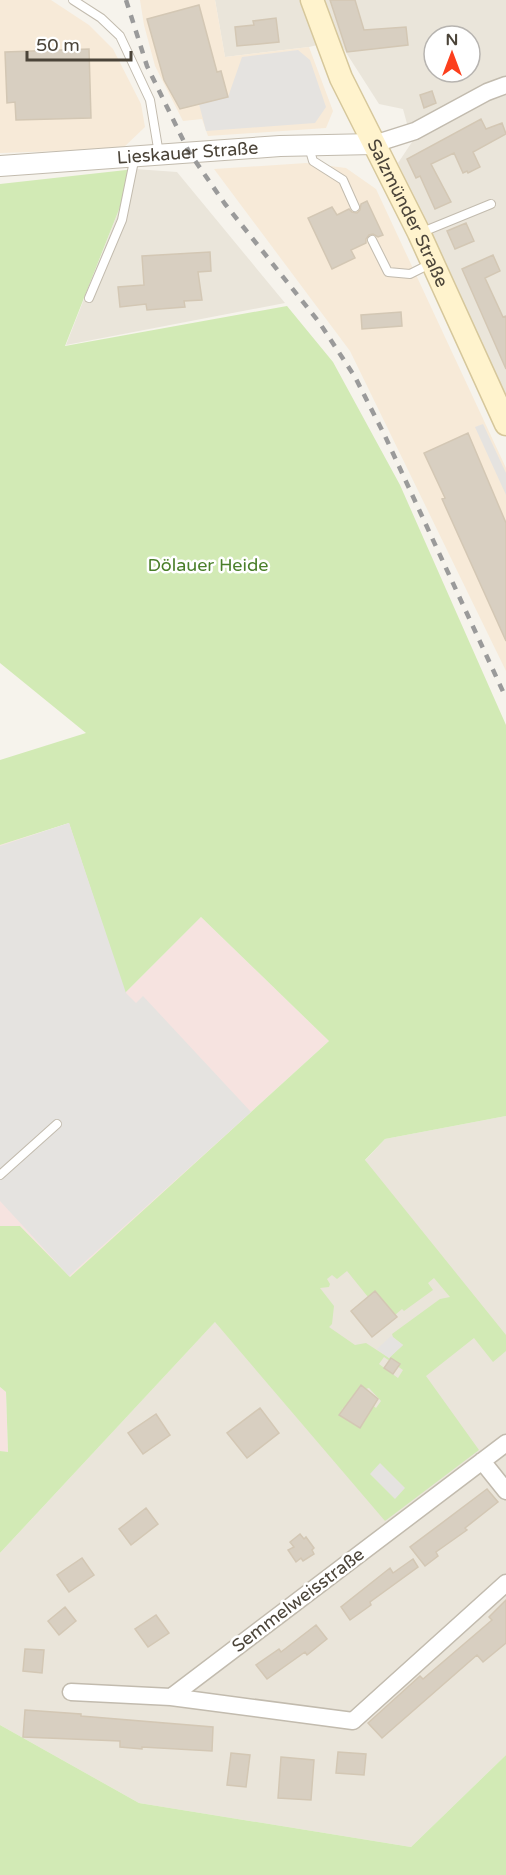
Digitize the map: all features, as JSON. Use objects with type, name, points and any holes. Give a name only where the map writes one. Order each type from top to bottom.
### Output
[{"type":"main road","name":"Salzmünder Straße","points":[[312,0],[336,67],[419,233],[506,424]]},
{"type":"street","points":[[374,144],[415,131],[487,92],[506,85]]},
{"type":"street","name":"Lieskauer Straße","points":[[0,166],[280,146],[374,144]]},
{"type":"street","name":"Semmelweisstraße","points":[[171,1697],[506,1443]]},
{"type":"street","points":[[482,1461],[506,1491]]},
{"type":"street","points":[[71,1692],[171,1697],[353,1721],[506,1583]]},
{"type":"lane","points":[[73,0],[101,18],[120,36],[150,100],[159,154]]},
{"type":"lane","points":[[309,147],[313,161],[343,180],[355,207]]},
{"type":"lane","points":[[89,298],[122,220],[136,156]]},
{"type":"lane","points":[[419,233],[491,204]]},
{"type":"lane","points":[[372,240],[387,272],[410,274],[433,263]]},
{"type":"lane","points":[[0,1175],[57,1124]]},
{"type":"shaded area","points":[[0,0],[51,0],[89,25],[113,49],[141,104],[145,127],[122,149],[0,153]]},
{"type":"shaded area","points":[[140,0],[215,0],[225,57],[309,47],[333,111],[326,128],[208,136],[202,119],[183,121],[155,66]]},
{"type":"shaded area","points":[[215,0],[506,0],[506,405],[398,163],[412,142],[403,109],[379,104],[338,40],[309,47],[225,57]]},
{"type":"shaded area","points":[[298,50],[310,60],[326,107],[315,123],[206,131],[199,104],[228,97],[242,57]]},
{"type":"shaded area","points":[[306,163],[346,168],[376,189],[506,468],[506,671],[350,351],[214,169]]},
{"type":"shaded area","points":[[135,169],[177,172],[285,303],[66,345]]},
{"type":"shaded area","points":[[483,424],[506,473],[506,495],[475,427]]},
{"type":"shaded area","points":[[69,823],[126,993],[136,1003],[143,996],[251,1112],[69,1276],[0,1201],[0,846]]},
{"type":"shaded area","points":[[71,823],[126,992],[201,917],[329,1041],[70,1277],[20,1226],[0,1226],[0,845]]},
{"type":"shaded area","points":[[506,1116],[506,1755],[411,1847],[139,1803],[0,1725],[0,1553],[385,1139]]},
{"type":"shaded area","points":[[391,1336],[403,1345],[389,1358],[377,1349]]},
{"type":"shaded area","points":[[0,1387],[6,1392],[8,1453],[0,1451]]},
{"type":"shaded area","points":[[380,1463],[405,1488],[395,1499],[370,1474]]},
{"type":"green space","name":"Dölauer Heide","points":[[135,169],[65,346],[287,306],[333,362],[400,485],[506,725],[506,1116],[385,1139],[365,1160],[506,1335],[506,1351],[493,1362],[474,1338],[426,1376],[479,1450],[385,1521],[215,1322],[0,1553],[0,1451],[8,1452],[6,1392],[0,1387],[0,1226],[20,1226],[70,1277],[329,1041],[201,917],[125,993],[69,823],[0,845],[0,760],[86,733],[0,663],[0,184]],"holes":[[[347,1271],[368,1297],[375,1291],[395,1315],[433,1290],[428,1283],[434,1278],[450,1297],[440,1299],[392,1334],[403,1345],[389,1358],[366,1343],[355,1345],[329,1327],[332,1324],[334,1306],[320,1288],[329,1287],[327,1279],[332,1275],[337,1279]],[[384,1357],[403,1370],[398,1378],[379,1364]],[[369,1388],[381,1401],[376,1408],[356,1392]],[[343,1408],[364,1421],[360,1428],[339,1415]]]},
{"type":"green space","points":[[0,1725],[139,1803],[411,1847],[506,1755],[506,1875],[0,1875]]},
{"type":"building","points":[[330,0],[355,0],[364,30],[406,27],[408,45],[347,52]]},
{"type":"building","points":[[199,5],[217,72],[221,71],[228,97],[180,109],[164,80],[147,19]]},
{"type":"building","points":[[276,18],[279,42],[237,46],[235,27],[254,25],[253,21]]},
{"type":"building","points":[[89,49],[91,118],[16,120],[15,102],[7,103],[5,52]]},
{"type":"building","points":[[432,91],[436,103],[424,108],[420,95]]},
{"type":"building","points":[[481,119],[486,129],[502,123],[506,134],[473,152],[480,167],[468,173],[467,171],[463,173],[454,153],[431,164],[451,202],[435,209],[420,176],[416,178],[407,159]]},
{"type":"building","points":[[367,201],[383,235],[378,237],[373,234],[369,235],[366,243],[351,250],[355,258],[332,269],[308,218],[332,207],[337,215],[349,209],[357,213],[361,204]]},
{"type":"building","points":[[466,223],[474,241],[455,249],[447,231]]},
{"type":"building","points":[[210,252],[211,271],[198,272],[202,300],[184,301],[185,307],[147,310],[146,304],[120,307],[118,287],[144,285],[142,256]]},
{"type":"building","points":[[493,255],[500,271],[485,278],[503,317],[506,316],[506,369],[462,269]]},
{"type":"building","points":[[401,312],[402,326],[362,329],[361,315]]},
{"type":"building","points":[[468,433],[506,523],[506,641],[442,499],[445,498],[424,453]]},
{"type":"building","points":[[375,1291],[397,1317],[372,1337],[351,1311]]},
{"type":"building","points":[[391,1358],[400,1364],[393,1374],[384,1368]]},
{"type":"building","points":[[361,1385],[378,1399],[360,1428],[339,1415]]},
{"type":"building","points":[[260,1408],[279,1433],[247,1458],[227,1433]]},
{"type":"building","points":[[156,1414],[170,1435],[143,1454],[128,1433]]},
{"type":"building","points":[[487,1489],[498,1502],[465,1528],[467,1530],[436,1552],[438,1556],[425,1566],[410,1547]]},
{"type":"building","points":[[146,1508],[158,1524],[131,1545],[119,1529]]},
{"type":"building","points":[[300,1534],[304,1539],[306,1537],[314,1548],[312,1550],[314,1554],[303,1561],[301,1558],[296,1562],[288,1550],[294,1547],[290,1542]]},
{"type":"building","points":[[82,1558],[94,1575],[69,1592],[57,1575]]},
{"type":"building","points":[[413,1559],[418,1567],[370,1602],[371,1605],[350,1620],[341,1607],[390,1568],[393,1573]]},
{"type":"building","points":[[506,1600],[506,1643],[483,1662],[477,1655],[382,1738],[368,1723],[420,1676],[423,1679],[492,1620],[489,1617]]},
{"type":"building","points":[[65,1607],[76,1621],[59,1635],[48,1621]]},
{"type":"building","points":[[156,1615],[169,1633],[148,1647],[135,1629]]},
{"type":"building","points":[[316,1625],[327,1639],[307,1655],[305,1652],[267,1679],[256,1665],[279,1649],[281,1652]]},
{"type":"building","points":[[25,1649],[44,1650],[42,1673],[23,1671]]},
{"type":"building","points":[[25,1710],[213,1727],[212,1751],[120,1747],[120,1741],[23,1737]]},
{"type":"building","points":[[338,1752],[366,1754],[364,1775],[336,1773]]},
{"type":"building","points":[[231,1753],[250,1755],[246,1787],[227,1785]]},
{"type":"building","points":[[281,1757],[314,1760],[311,1800],[278,1798]]},
{"type":"railway","points":[[126,0],[147,66],[189,152],[225,204],[319,322],[355,377],[385,436],[506,698]]}]
